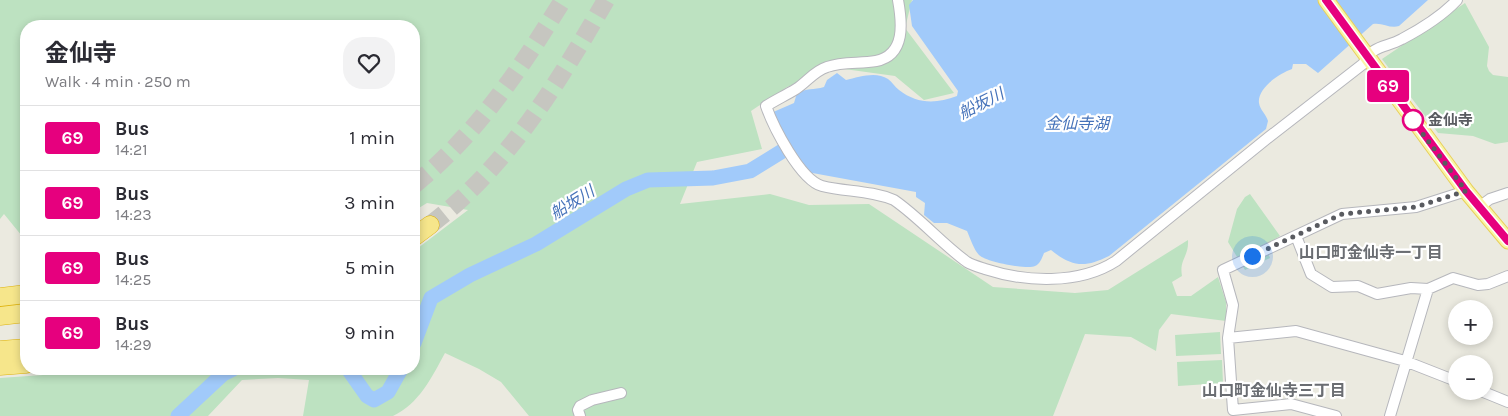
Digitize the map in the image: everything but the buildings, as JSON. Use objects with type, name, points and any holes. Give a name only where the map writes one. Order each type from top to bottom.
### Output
[{"type":"highway","points":[[420,232],[430,225]]},
{"type":"highway","points":[[0,350],[20,348]]},
{"type":"highway","points":[[0,366],[20,364]]},
{"type":"main road","points":[[1326,0],[1478,207],[1507,238]]},
{"type":"street","points":[[898,0],[902,23],[898,45],[890,54],[878,61],[836,64],[825,67],[811,75],[797,88],[766,106],[769,116],[799,168],[815,184],[880,194],[894,200],[969,263],[1006,275],[1024,278],[1060,278],[1101,271],[1363,64],[1362,51],[1400,41],[1448,10],[1457,0]]},
{"type":"street","points":[[1336,416],[1291,404],[1233,410],[1228,338],[1233,305],[1223,270],[1342,214],[1416,207],[1466,191]]},
{"type":"street","points":[[1478,207],[1490,199],[1508,194]]},
{"type":"street","points":[[1296,236],[1311,274],[1332,287],[1358,286],[1377,294],[1411,288],[1428,289],[1453,278],[1478,285],[1488,284],[1508,276]]},
{"type":"street","points":[[1390,416],[1405,360],[1428,289]]},
{"type":"street","points":[[1228,338],[1296,331],[1405,360],[1448,378]]},
{"type":"street","points":[[580,416],[578,410],[580,406],[592,400],[621,393]]},
{"type":"street","points":[[1493,396],[1508,402]]},
{"type":"green space","points":[[0,0],[912,0],[905,28],[954,93],[924,100],[895,76],[837,68],[787,87],[751,111],[762,149],[697,162],[680,204],[770,194],[809,205],[869,204],[993,287],[1075,293],[1108,290],[1188,240],[1181,270],[1182,276],[1172,282],[1177,296],[1191,296],[1218,277],[1226,302],[1226,321],[1171,314],[1159,330],[1156,351],[1131,337],[1085,334],[1053,416],[529,416],[501,382],[445,353],[424,389],[402,411],[393,416],[303,416],[309,380],[278,378],[242,380],[208,416],[0,416],[0,378],[43,375],[420,375],[420,246],[468,210],[427,203],[420,207],[420,20],[20,20],[20,234],[4,214],[0,219]]},
{"type":"green space","points":[[1465,3],[1489,47],[1487,66],[1489,71],[1493,75],[1508,77],[1508,142],[1495,144],[1473,136],[1438,133],[1382,59]]},
{"type":"green space","points":[[1250,194],[1280,236],[1265,245],[1270,258],[1245,270],[1228,242],[1237,209],[1245,197]]},
{"type":"green space","points":[[1220,332],[1221,354],[1176,356],[1175,335]]},
{"type":"green space","points":[[1222,360],[1223,383],[1178,386],[1177,362]]},
{"type":"water","name":"金仙寺湖","points":[[913,0],[1428,0],[1399,26],[1392,27],[1373,24],[1318,73],[1306,64],[1293,64],[1292,69],[1270,82],[1259,97],[1259,103],[1268,121],[1266,129],[1109,256],[1093,263],[1079,264],[1066,260],[1051,250],[1044,253],[1038,264],[1031,267],[998,263],[983,258],[974,247],[967,231],[947,223],[934,223],[924,215],[925,203],[916,197],[916,192],[807,172],[771,113],[794,103],[797,93],[824,87],[827,80],[837,73],[846,80],[867,75],[878,75],[888,79],[906,95],[920,100],[934,101],[957,96],[958,91],[912,26],[909,5]]},
{"type":"waterway","name":"船坂川","points":[[420,327],[431,298],[470,275],[536,244],[626,189],[648,180],[713,178],[750,171],[784,150]]},
{"type":"waterway","name":"船坂川","points":[[178,416],[222,375]]},
{"type":"waterway","name":"船坂川","points":[[352,375],[367,396],[374,400],[388,392],[398,375]]},
{"type":"tunnel","points":[[420,180],[437,165],[478,122],[514,75],[563,0]]},
{"type":"tunnel","points":[[430,225],[484,177],[529,122],[569,62],[606,0]]},
{"type":"bus line","name":"69","points":[[1326,0],[1366,58],[1466,191],[1508,241]]},
{"type":"place","name":"金仙寺","points":[[1413,120]]},
{"type":"district","name":"山口町金仙寺一丁目","points":[[1371,252]]},
{"type":"district","name":"山口町金仙寺三丁目","points":[[1274,390]]},
{"type":"route","points":[[1252,256],[1342,214],[1416,207],[1466,191],[1410,117],[1413,120]]}]
